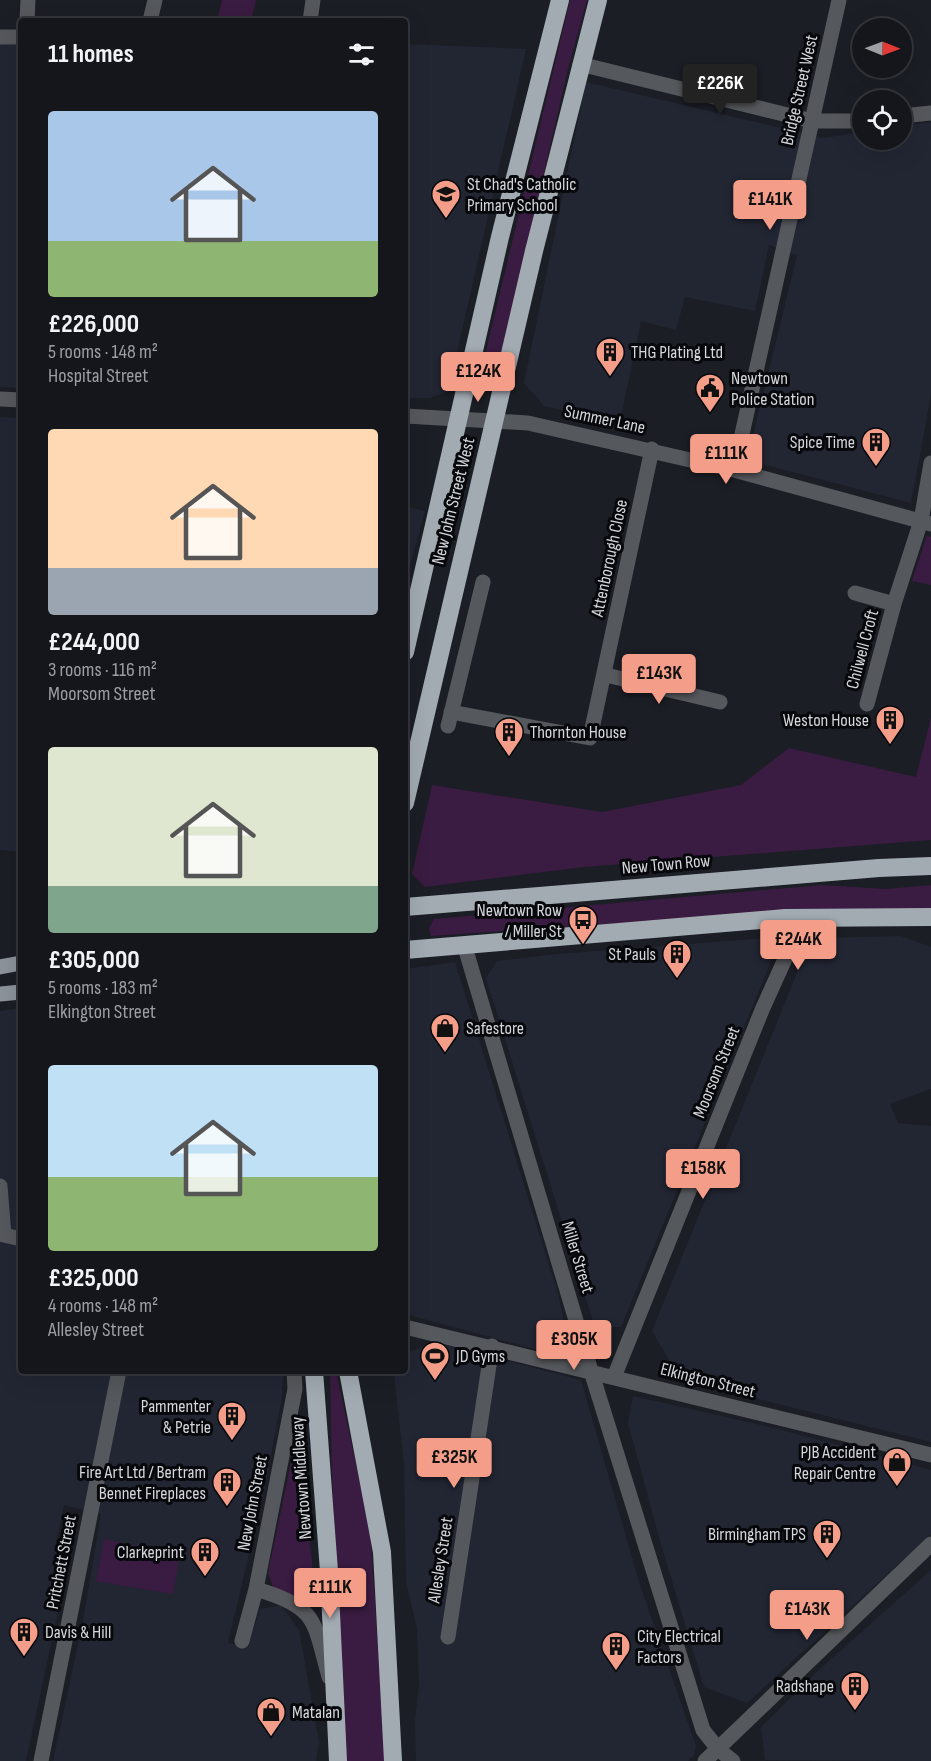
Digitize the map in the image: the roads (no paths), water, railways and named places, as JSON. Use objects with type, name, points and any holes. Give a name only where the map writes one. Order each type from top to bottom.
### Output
[{"type":"highway","name":"New John Street West","points":[[408,639],[500,237],[560,0]]},
{"type":"highway","name":"New John Street West","points":[[408,790],[494,421],[580,64],[598,0]]},
{"type":"highway","name":"New Town Row","points":[[408,907],[931,866]]},
{"type":"highway","points":[[819,873],[867,879],[931,878]]},
{"type":"highway","points":[[408,950],[804,917],[931,917]]},
{"type":"highway","name":"Newtown Middleway","points":[[314,1374],[337,1706],[338,1761]]},
{"type":"highway","points":[[320,1443],[322,1374]]},
{"type":"highway","points":[[349,1374],[382,1552],[393,1761]]},
{"type":"main road","points":[[0,967],[18,964]]},
{"type":"main road","points":[[0,994],[18,992]]},
{"type":"street","points":[[27,18],[28,0]]},
{"type":"street","points":[[151,18],[155,0]]},
{"type":"street","points":[[310,18],[313,0]]},
{"type":"street","name":"Bridge Street West","points":[[734,470],[839,0]]},
{"type":"street","points":[[0,37],[18,37]]},
{"type":"street","points":[[580,64],[812,121],[852,121]]},
{"type":"street","points":[[912,115],[931,112]]},
{"type":"street","points":[[0,399],[18,400]]},
{"type":"street","name":"Summer Lane","points":[[408,416],[528,423],[734,470],[926,523]]},
{"type":"street","name":"Attenborough Close","points":[[483,582],[449,719],[590,738],[606,675],[652,450]]},
{"type":"street","name":"Chilwell Croft","points":[[867,704],[894,604],[926,523],[931,463]]},
{"type":"street","name":"Chilwell Croft","points":[[855,593],[894,604]]},
{"type":"street","points":[[606,675],[720,702]]},
{"type":"street","name":"Moorsom Street","points":[[614,1377],[762,1010],[804,917]]},
{"type":"street","name":"Miller Street","points":[[464,944],[591,1371],[703,1730],[718,1749],[733,1761]]},
{"type":"street","points":[[0,1186],[2,1234],[18,1238]]},
{"type":"street","name":"Elkington Street","points":[[408,1328],[492,1346],[931,1455]]},
{"type":"street","name":"Allesley Street","points":[[448,1637],[492,1346]]},
{"type":"street","name":"Pritchett Street","points":[[41,1761],[118,1374]]},
{"type":"street","name":"New John Street","points":[[242,1641],[255,1589],[295,1389],[294,1374]]},
{"type":"street","points":[[705,1761],[931,1544]]},
{"type":"street","points":[[255,1589],[279,1596],[308,1613],[316,1630],[337,1706]]},
{"type":"place","name":"St Chad's Catholic Primary School","points":[[446,220]]},
{"type":"place","name":"THG Plating Ltd","points":[[610,378]]},
{"type":"place","name":"Newtown Police Station","points":[[710,414]]},
{"type":"place","name":"Spice Time","points":[[876,468]]},
{"type":"place","name":"Weston House","points":[[890,746]]},
{"type":"place","name":"Thornton House","points":[[509,758]]},
{"type":"place","name":"Newtown Row / Miller St","points":[[583,946]]},
{"type":"place","name":"St Pauls","points":[[677,980]]},
{"type":"place","name":"Safestore","points":[[445,1054]]},
{"type":"place","name":"JD Gyms","points":[[435,1382]]},
{"type":"place","name":"Pammenter & Petrie","points":[[232,1442]]},
{"type":"place","name":"PJB Accident Repair Centre","points":[[897,1488]]},
{"type":"place","name":"Fire Art Ltd / Bertram Bennet Fireplaces","points":[[227,1508]]},
{"type":"place","name":"Birmingham TPS","points":[[827,1560]]},
{"type":"place","name":"Clarkeprint","points":[[205,1578]]},
{"type":"place","name":"Davis & Hill","points":[[24,1658]]},
{"type":"place","name":"City Electrical Factors","points":[[616,1672]]},
{"type":"place","name":"Radshape","points":[[855,1712]]},
{"type":"place","name":"Matalan","points":[[271,1738]]}]
